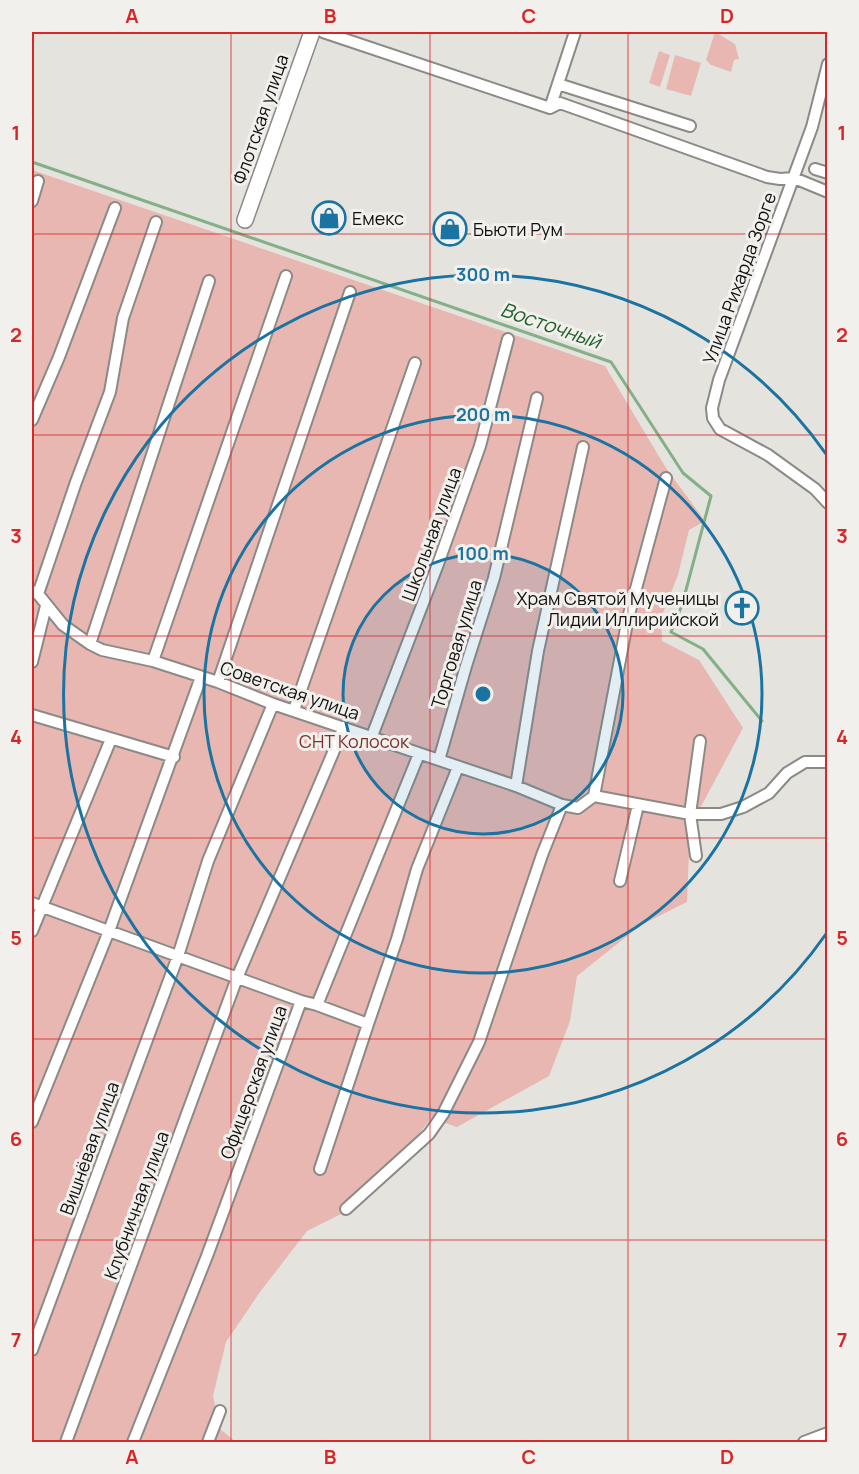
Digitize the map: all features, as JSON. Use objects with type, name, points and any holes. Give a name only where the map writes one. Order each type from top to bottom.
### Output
[{"type":"street","name":"Флотская улица","points":[[245,219],[312,32]]},
{"type":"street","points":[[323,32],[549,108],[560,103],[767,177],[794,178],[828,192]]},
{"type":"street","points":[[549,108],[575,32]]},
{"type":"street","name":"Улица Рихарда Зорге","points":[[828,64],[812,127],[712,408],[713,418],[720,429],[768,455],[815,489],[828,503]]},
{"type":"street","points":[[558,84],[690,126]]},
{"type":"street","points":[[815,169],[828,173]]},
{"type":"street","points":[[32,201],[38,181]]},
{"type":"street","points":[[32,420],[59,357],[115,208]]},
{"type":"street","points":[[35,592],[110,392],[123,318],[156,222]]},
{"type":"street","points":[[153,661],[286,276]]},
{"type":"street","points":[[90,644],[209,281]]},
{"type":"street","points":[[218,682],[351,292]]},
{"type":"street","name":"Школьная улица","points":[[372,736],[480,446],[508,339]]},
{"type":"street","points":[[294,710],[416,363]]},
{"type":"street","name":"Торговая улица","points":[[439,760],[494,578],[537,398]]},
{"type":"street","points":[[516,786],[538,651],[583,447]]},
{"type":"street","points":[[346,1209],[429,1134],[443,1114],[478,1042],[542,855],[562,805],[578,808],[594,796],[628,618],[666,478]]},
{"type":"street","name":"Советская улица","points":[[35,592],[63,625],[102,650],[153,661],[218,682],[273,704],[516,786],[562,805]]},
{"type":"street","points":[[32,662],[46,606]]},
{"type":"street","points":[[32,1122],[109,931],[174,757],[201,677]]},
{"type":"street","name":"Вишнёвая улица","points":[[32,1350],[178,956],[208,861],[273,704]]},
{"type":"street","points":[[32,715],[174,757]]},
{"type":"street","name":"Клубничная улица","points":[[66,1443],[237,978],[344,727]]},
{"type":"street","points":[[32,931],[36,905],[111,739]]},
{"type":"street","points":[[696,856],[690,814],[700,741]]},
{"type":"street","points":[[317,1005],[419,754]]},
{"type":"street","points":[[594,796],[690,814],[721,814],[743,807],[769,793],[787,773],[805,762],[828,762]]},
{"type":"street","points":[[320,1169],[417,869],[458,766]]},
{"type":"street","points":[[620,881],[638,805]]},
{"type":"street","name":"Офицерская улица","points":[[36,905],[301,1001],[207,1256],[133,1443]]},
{"type":"street","points":[[301,1001],[368,1024]]},
{"type":"street","points":[[208,1443],[220,1411]]},
{"type":"street","points":[[804,1443],[827,1434]]},
{"type":"green space","points":[[715,32],[735,44],[739,59],[734,60],[731,72],[711,65],[706,60]]},
{"type":"green space","points":[[659,51],[670,55],[660,87],[649,83]]},
{"type":"green space","points":[[675,55],[701,63],[691,96],[666,89]]},
{"type":"green space","name":"СНТ Колосок","points":[[32,170],[605,366],[666,468],[705,521],[689,530],[678,575],[661,618],[662,641],[699,660],[743,728],[690,827],[687,902],[641,925],[577,976],[570,1021],[549,1076],[457,1127],[431,1118],[390,1173],[347,1211],[307,1231],[260,1292],[226,1342],[213,1396],[220,1429],[236,1442],[32,1442]]},
{"type":"waterway","name":"Восточный","points":[[32,162],[611,362],[683,473],[711,496],[682,605],[671,632],[703,649],[762,721]]},
{"type":"place","name":"Емекс","points":[[329,218]]},
{"type":"place","name":"Бьюти Рум","points":[[450,229]]},
{"type":"place","name":"Храм Святой Мученицы Лидии Иллирийской","points":[[742,608]]}]
